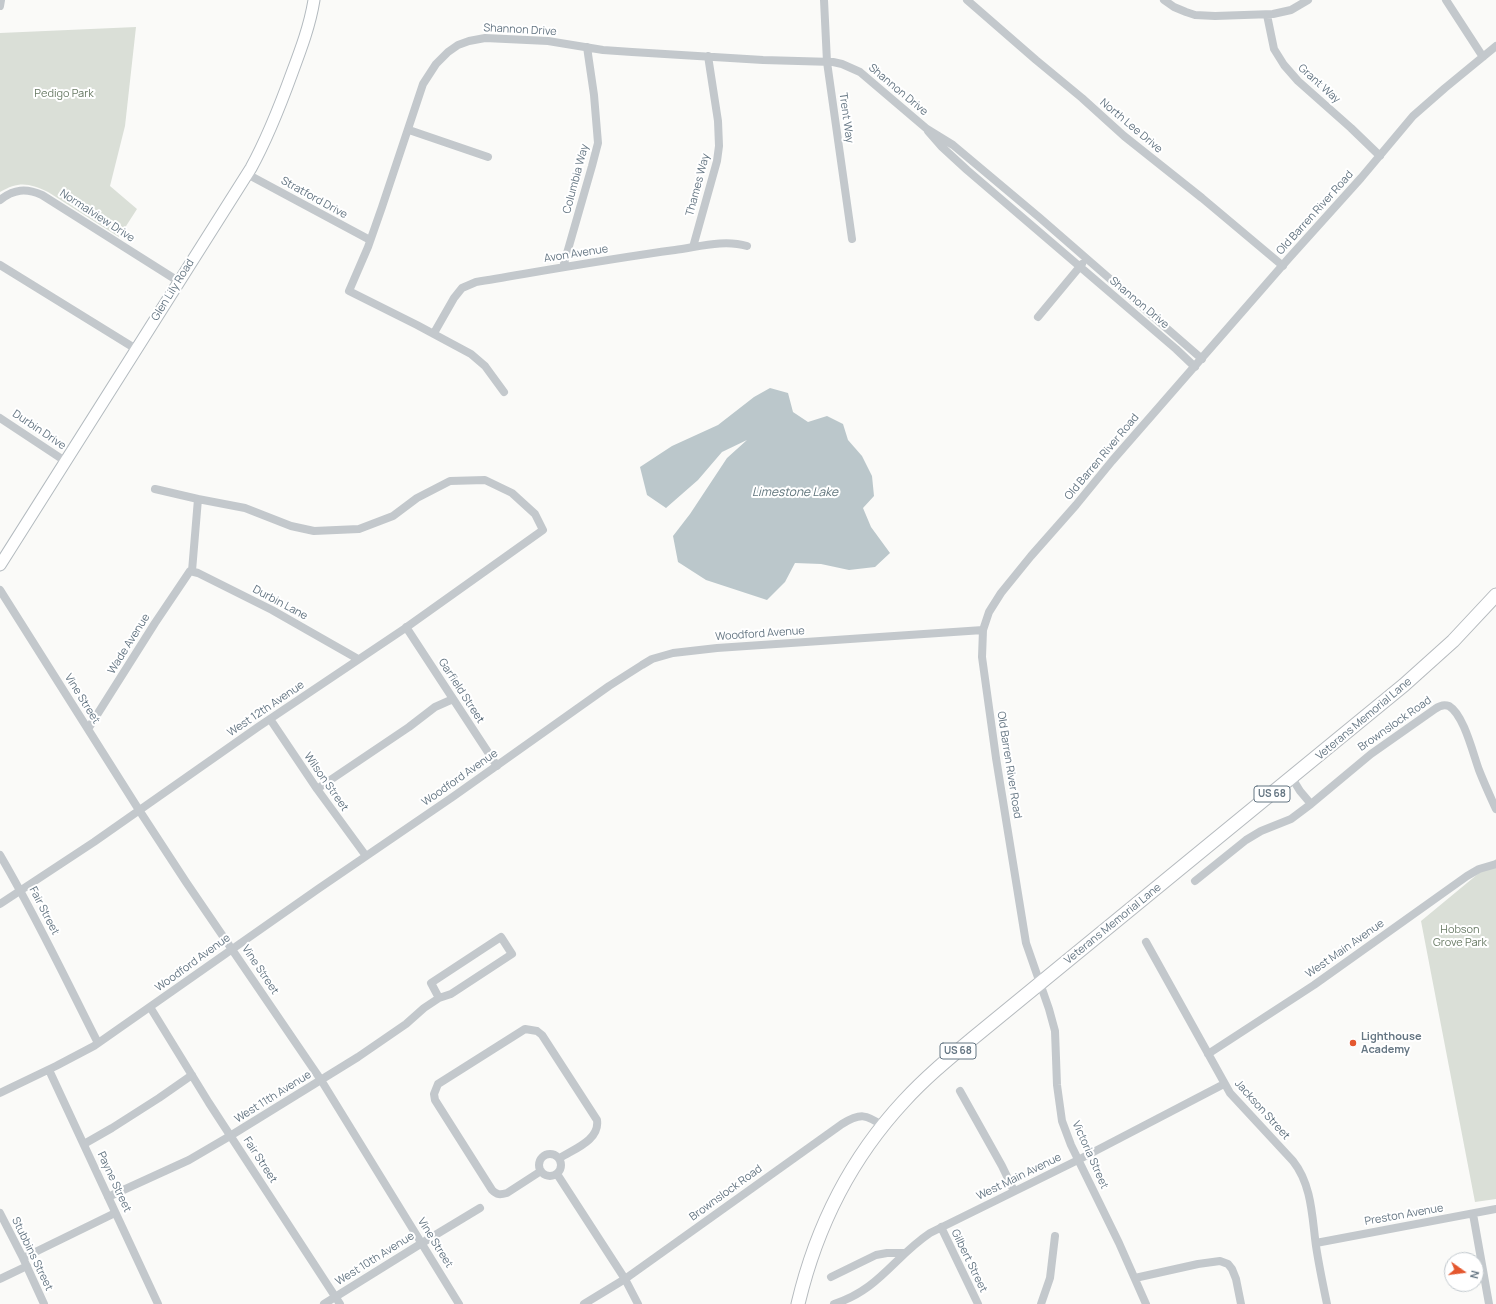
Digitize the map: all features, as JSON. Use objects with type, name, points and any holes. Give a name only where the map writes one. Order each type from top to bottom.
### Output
[{"type":"main road","name":"Veterans Memorial Lane","points":[[798,1304],[812,1257],[829,1213],[852,1170],[883,1126],[906,1099],[929,1076],[1425,668],[1468,626],[1496,595]]},
{"type":"street","points":[[0,6],[1,0]]},
{"type":"street","name":"Glen Lily Road","points":[[0,565],[178,281],[248,174],[277,114],[305,38],[314,0]]},
{"type":"street","name":"Trent Way","points":[[824,0],[827,62],[852,239]]},
{"type":"street","name":"North Lee Drive","points":[[967,0],[1082,98],[1124,136],[1202,198],[1283,266]]},
{"type":"street","points":[[1164,0],[1174,7],[1186,12],[1205,16],[1267,15],[1282,13],[1291,10],[1308,0]]},
{"type":"street","points":[[1446,0],[1483,57]]},
{"type":"street","name":"Grant Way","points":[[1267,15],[1274,49],[1284,65],[1298,81],[1380,156]]},
{"type":"street","name":"Shannon Drive","points":[[434,333],[349,291],[370,240],[423,84],[429,73],[439,59],[458,45],[474,39],[496,38],[548,42],[632,52],[827,62],[842,64],[860,72],[927,128],[953,145],[1202,359]]},
{"type":"street","name":"Old Barren River Road","points":[[1040,984],[1026,943],[1002,799],[984,669],[982,646],[983,630],[991,606],[1112,461],[1418,111],[1496,46]]},
{"type":"street","name":"Columbia Way","points":[[563,267],[598,143],[594,95],[587,47]]},
{"type":"street","name":"Thames Way","points":[[693,247],[719,146],[718,121],[708,56]]},
{"type":"street","name":"Shannon Drive","points":[[927,128],[942,147],[999,198],[1195,367]]},
{"type":"street","points":[[408,130],[488,157]]},
{"type":"street","name":"Stratford Drive","points":[[248,174],[370,240]]},
{"type":"street","name":"Normalview Drive","points":[[0,200],[11,193],[22,190],[30,190],[42,195],[178,281]]},
{"type":"street","points":[[999,198],[1006,190]]},
{"type":"street","name":"Avon Avenue","points":[[434,333],[454,298],[462,288],[476,282],[693,247],[736,243],[747,246]]},
{"type":"street","points":[[1038,317],[1086,258]]},
{"type":"street","points":[[0,265],[136,350]]},
{"type":"street","points":[[1137,316],[1144,308]]},
{"type":"street","points":[[434,333],[463,349],[479,360],[504,392]]},
{"type":"street","name":"Durbin Drive","points":[[0,418],[65,461]]},
{"type":"street","name":"West 12th Avenue","points":[[0,904],[406,627],[543,530],[535,514],[512,493],[485,480],[450,481],[417,498],[393,516],[359,529],[314,531],[291,526],[245,508],[198,499]]},
{"type":"street","points":[[155,489],[198,499],[191,571]]},
{"type":"street","name":"Durbin Lane","points":[[191,571],[201,574],[272,610],[358,659]]},
{"type":"street","name":"Wade Avenue","points":[[88,730],[155,623],[191,571]]},
{"type":"street","name":"Vine Street","points":[[0,590],[139,810],[321,1080],[459,1304]]},
{"type":"street","name":"Garfield Street","points":[[406,627],[497,766]]},
{"type":"street","name":"Woodford Avenue","points":[[0,1093],[49,1070],[98,1043],[497,766],[615,682],[642,665],[663,656],[718,648],[983,630]]},
{"type":"street","points":[[317,789],[409,727],[435,707],[453,699]]},
{"type":"street","name":"Brownslock Road","points":[[1311,804],[1371,754],[1439,706],[1444,705],[1448,706],[1454,711],[1463,725],[1478,768],[1496,809]]},
{"type":"street","name":"Wilson Street","points":[[270,719],[317,789],[366,856]]},
{"type":"street","points":[[1195,880],[1246,840],[1261,831],[1291,819],[1311,804],[1300,791],[1292,778]]},
{"type":"street","name":"Fair Street","points":[[0,855],[21,891],[98,1043]]},
{"type":"street","name":"West Main Avenue","points":[[1208,1054],[1314,985],[1468,876],[1495,862]]},
{"type":"street","name":"West 11th Avenue","points":[[108,1197],[189,1160],[321,1080],[401,1028],[424,1008],[439,998],[451,994],[512,954],[501,937],[431,983],[439,998]]},
{"type":"street","name":"Jackson Street","points":[[1146,942],[1224,1084],[1238,1103],[1293,1161],[1300,1171],[1309,1194],[1327,1304]]},
{"type":"street","name":"Victoria Street","points":[[1040,984],[1055,1031],[1057,1086],[1061,1115],[1068,1139],[1146,1304]]},
{"type":"street","name":"Fair Street","points":[[150,1007],[230,1136],[338,1300]]},
{"type":"street","points":[[541,1171],[507,1193],[502,1195],[495,1193],[435,1100],[434,1094],[438,1084],[525,1029],[536,1031],[542,1035],[597,1120],[597,1129],[591,1139],[560,1158]]},
{"type":"street","name":"Payne Street","points":[[49,1070],[158,1304]]},
{"type":"street","points":[[84,1144],[159,1098],[192,1075]]},
{"type":"street","name":"West Main Avenue","points":[[834,1304],[865,1290],[876,1282],[905,1253],[924,1237],[1078,1160],[1224,1084]]},
{"type":"street","points":[[960,1091],[1002,1166],[1014,1191]]},
{"type":"street","name":"Brownslock Road","points":[[584,1304],[625,1279],[842,1124],[855,1117],[861,1116],[871,1118],[883,1126]]},
{"type":"street","points":[[551,1153],[560,1158],[562,1166],[561,1170],[557,1174],[548,1176],[541,1171],[540,1161],[544,1155],[551,1153]]},
{"type":"street","points":[[557,1174],[625,1279],[638,1304]]},
{"type":"street","name":"West 10th Avenue","points":[[324,1304],[338,1300],[422,1243],[480,1208]]},
{"type":"street","name":"Preston Avenue","points":[[1316,1243],[1496,1210]]},
{"type":"street","name":"Stubbins Street","points":[[0,1213],[44,1304]]},
{"type":"street","points":[[0,1279],[25,1262],[116,1213]]},
{"type":"street","points":[[1473,1214],[1489,1304]]},
{"type":"street","name":"Gilbert Street","points":[[941,1228],[978,1304]]},
{"type":"street","points":[[1041,1304],[1050,1278],[1055,1236]]},
{"type":"street","points":[[831,1276],[876,1255],[887,1253],[905,1253]]},
{"type":"street","points":[[1135,1278],[1213,1261],[1226,1262],[1231,1266],[1234,1272],[1241,1304]]},
{"type":"green space","name":"Pedigo Park","points":[[136,27],[125,126],[110,186],[137,209],[119,237],[41,189],[24,184],[7,188],[0,192],[0,33]]},
{"type":"green space","name":"Hobson Grove Park","points":[[1496,859],[1496,1199],[1475,1202],[1421,921]]},
{"type":"water","name":"Limestone Lake","points":[[770,388],[788,393],[793,412],[808,422],[827,416],[843,424],[848,440],[862,456],[872,476],[874,496],[863,508],[871,527],[890,553],[875,567],[849,570],[821,564],[795,563],[785,582],[767,600],[706,580],[678,562],[673,536],[690,514],[727,458],[747,440],[722,452],[698,480],[666,508],[647,495],[640,467],[672,446],[718,425],[754,397]]},
{"type":"place","name":"Lighthouse Academy","points":[[1353,1043]]}]
